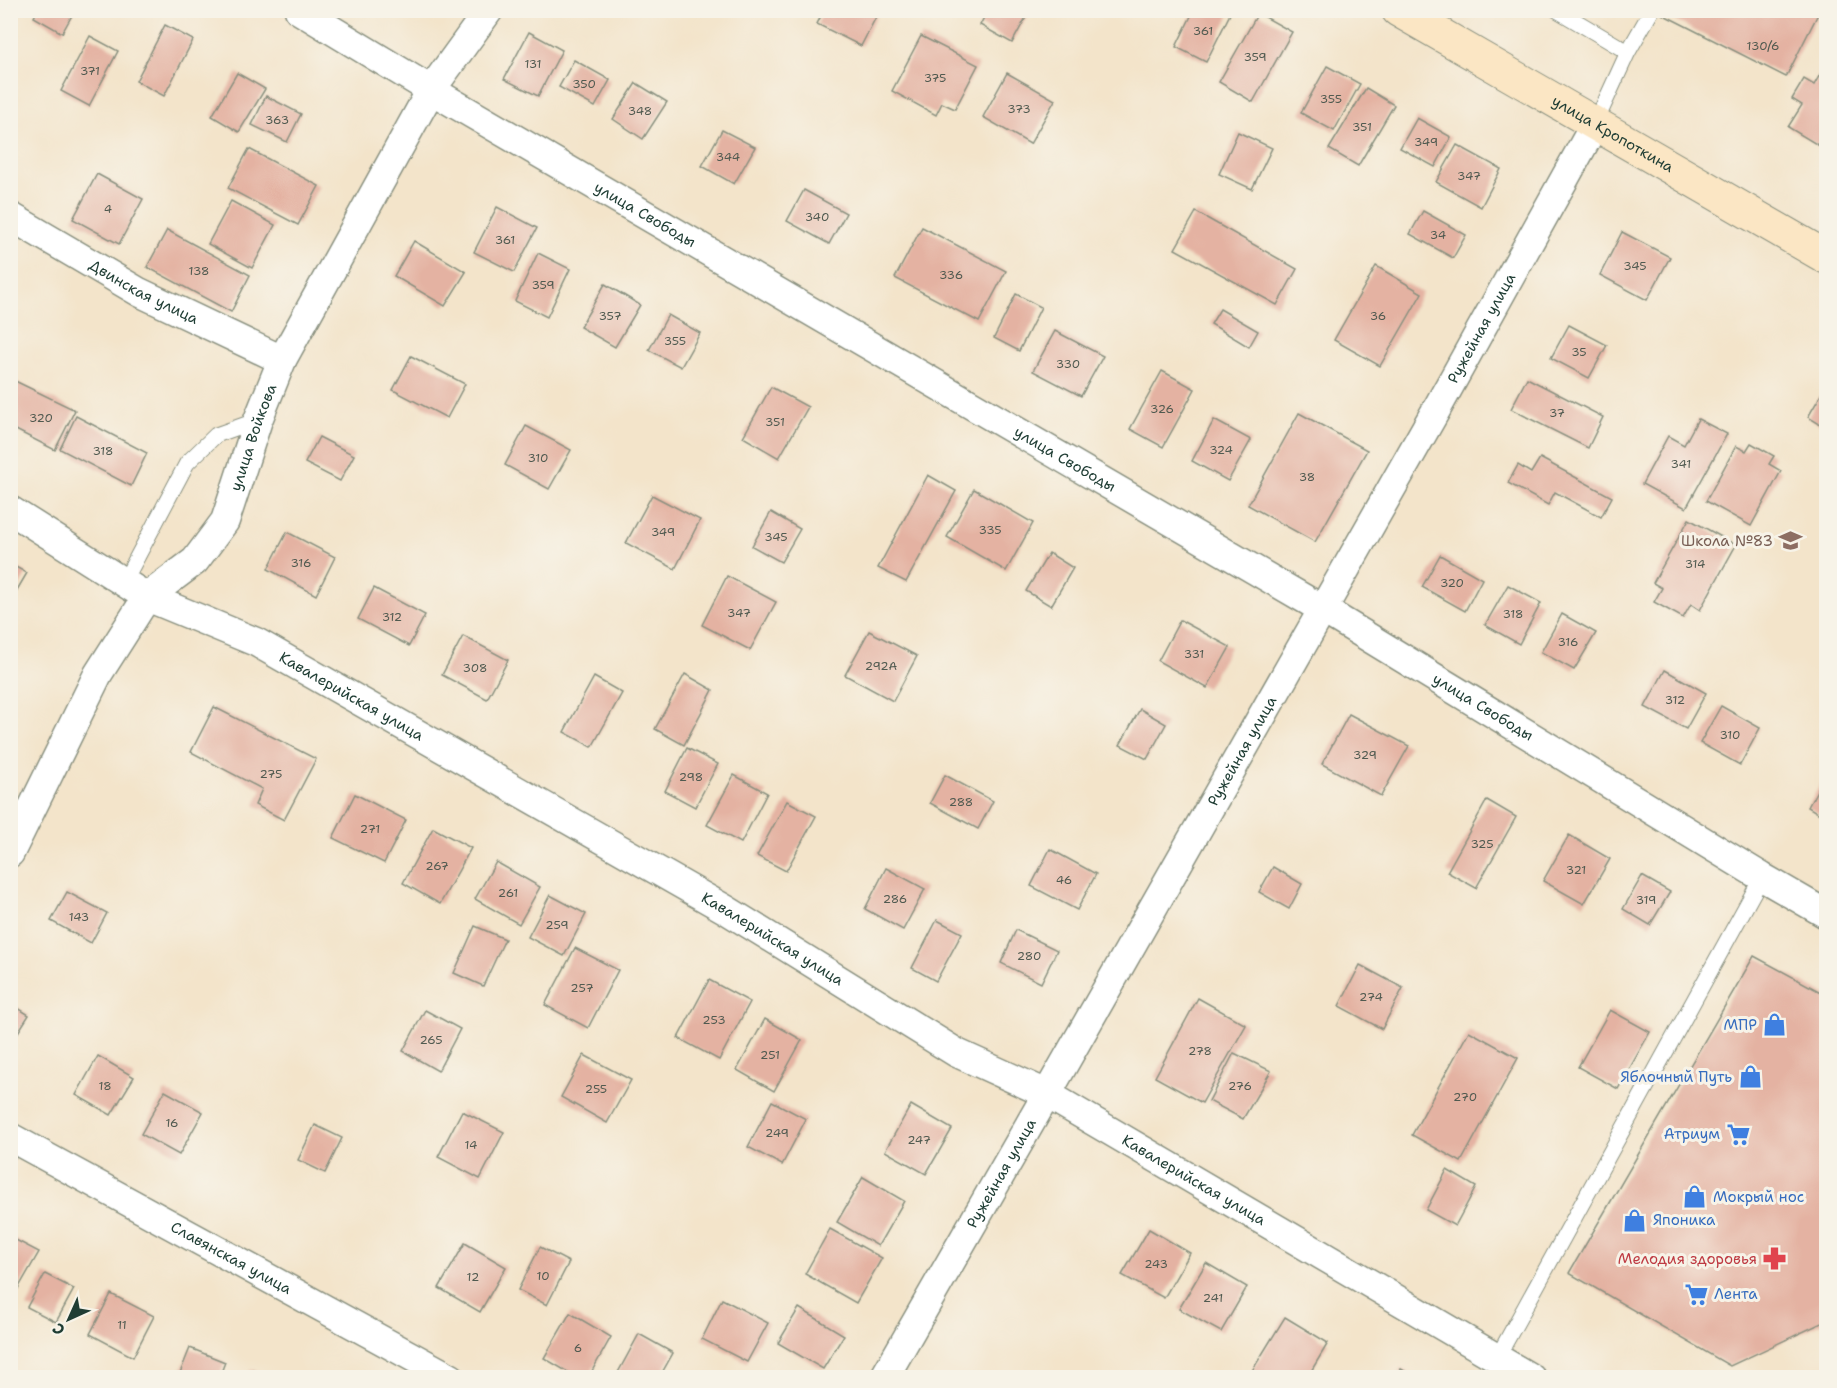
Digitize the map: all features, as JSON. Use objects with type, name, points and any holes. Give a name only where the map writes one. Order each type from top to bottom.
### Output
[{"type":"main road","name":"улица Кропоткина","points":[[1398,10],[1827,257]]},
{"type":"street","name":"улица Свободы","points":[[299,10],[432,90],[1322,609],[1762,878],[1827,914]]},
{"type":"street","name":"улица Войкова","points":[[10,854],[98,674],[136,589],[195,561],[225,521],[258,420],[282,360],[432,90],[489,10]]},
{"type":"street","name":"Ружейная улица","points":[[884,1377],[1435,412],[1595,124]]},
{"type":"street","name":"Двинская улица","points":[[10,216],[139,292],[282,360]]},
{"type":"street","name":"Кавалерийская улица","points":[[10,510],[136,589],[256,642],[724,909],[957,1053],[1047,1094],[1531,1377]]},
{"type":"street","name":"Славянская улица","points":[[10,1137],[451,1377]]},
{"type":"lane","points":[[1557,10],[1628,52]]},
{"type":"lane","points":[[1595,124],[1628,52],[1652,10]]},
{"type":"lane","points":[[136,589],[187,463],[216,435],[258,420]]},
{"type":"lane","points":[[1497,1358],[1762,878]]},
{"type":"building","points":[[38,10],[75,10],[62,33],[34,17]]},
{"type":"building","points":[[824,10],[873,10],[878,13],[861,46],[817,24]]},
{"type":"building","points":[[988,10],[1030,10],[1012,43],[980,25]]},
{"type":"building","points":[[1194,10],[1223,10],[1230,14],[1206,62],[1176,47]]},
{"type":"building","points":[[1663,10],[1820,10],[1786,77],[1662,14]]},
{"type":"building","points":[[1258,13],[1292,32],[1253,102],[1219,82]]},
{"type":"building","points":[[165,25],[193,40],[164,96],[136,81]]},
{"type":"building","points":[[529,32],[562,50],[538,96],[504,79]]},
{"type":"building","points":[[90,36],[118,51],[89,106],[61,91]]},
{"type":"building","points":[[921,36],[978,65],[955,109],[942,103],[936,115],[892,91]]},
{"type":"building","points":[[574,60],[610,80],[595,107],[559,87]]},
{"type":"building","points":[[1826,64],[1826,150],[1788,127],[1802,105],[1792,99],[1804,79],[1814,85]]},
{"type":"building","points":[[1327,66],[1360,84],[1334,131],[1301,113]]},
{"type":"building","points":[[237,73],[265,89],[239,132],[212,116]]},
{"type":"building","points":[[1007,73],[1055,100],[1030,144],[983,117]]},
{"type":"building","points":[[636,83],[667,102],[643,139],[613,119]]},
{"type":"building","points":[[1366,88],[1394,105],[1358,166],[1329,149]]},
{"type":"building","points":[[266,96],[301,114],[287,142],[252,125]]},
{"type":"building","points":[[1417,118],[1451,137],[1435,167],[1400,148]]},
{"type":"building","points":[[722,130],[755,147],[734,184],[702,166]]},
{"type":"building","points":[[1238,132],[1272,148],[1252,189],[1219,174]]},
{"type":"building","points":[[1457,145],[1501,169],[1481,207],[1436,182]]},
{"type":"building","points":[[249,149],[319,186],[298,225],[228,188]]},
{"type":"building","points":[[97,174],[143,199],[119,244],[73,219]]},
{"type":"building","points":[[804,190],[846,213],[829,244],[787,221]]},
{"type":"building","points":[[231,201],[275,225],[252,268],[208,244]]},
{"type":"building","points":[[497,207],[537,228],[514,272],[474,252]]},
{"type":"building","points":[[1423,211],[1466,235],[1453,258],[1410,234]]},
{"type":"building","points":[[1196,212],[1297,269],[1277,305],[1175,249]]},
{"type":"building","points":[[922,227],[1006,271],[979,322],[895,278]]},
{"type":"building","points":[[167,230],[250,275],[231,312],[147,267]]},
{"type":"building","points":[[1622,232],[1670,257],[1647,300],[1600,275]]},
{"type":"building","points":[[414,241],[466,272],[445,306],[394,276]]},
{"type":"building","points":[[538,253],[570,269],[547,317],[515,301]]},
{"type":"building","points":[[1376,266],[1422,293],[1380,366],[1334,340]]},
{"type":"building","points":[[605,284],[640,305],[615,347],[580,327]]},
{"type":"building","points":[[1016,294],[1041,307],[1019,351],[994,338]]},
{"type":"building","points":[[1220,309],[1258,331],[1249,347],[1211,324]]},
{"type":"building","points":[[668,315],[700,333],[681,367],[649,350]]},
{"type":"building","points":[[1569,325],[1607,345],[1589,378],[1551,358]]},
{"type":"building","points":[[1055,331],[1103,356],[1081,396],[1033,371]]},
{"type":"building","points":[[411,356],[465,384],[447,418],[393,390]]},
{"type":"building","points":[[1162,371],[1195,389],[1163,447],[1130,429]]},
{"type":"building","points":[[1527,378],[1603,417],[1588,448],[1511,409]]},
{"type":"building","points":[[11,379],[75,410],[55,450],[10,427]]},
{"type":"building","points":[[1826,386],[1826,428],[1808,417]]},
{"type":"building","points":[[771,387],[808,407],[779,458],[743,437]]},
{"type":"building","points":[[1299,413],[1367,450],[1315,542],[1248,505]]},
{"type":"building","points":[[76,416],[147,453],[131,486],[60,449]]},
{"type":"building","points":[[1698,419],[1727,434],[1686,508],[1642,484],[1668,436],[1684,445]]},
{"type":"building","points":[[1214,420],[1251,440],[1228,481],[1192,461]]},
{"type":"building","points":[[526,426],[571,450],[549,489],[505,465]]},
{"type":"building","points":[[319,437],[354,455],[340,481],[305,463]]},
{"type":"building","points":[[1751,443],[1774,456],[1769,464],[1781,471],[1751,526],[1706,501],[1736,446],[1746,451]]},
{"type":"building","points":[[1540,458],[1612,497],[1601,517],[1555,492],[1548,505],[1508,483],[1518,465],[1531,473]]},
{"type":"building","points":[[928,475],[956,491],[906,582],[878,568]]},
{"type":"building","points":[[974,489],[1033,523],[1006,571],[947,537]]},
{"type":"building","points":[[652,495],[700,520],[675,569],[626,543]]},
{"type":"building","points":[[771,512],[800,529],[781,562],[752,546]]},
{"type":"building","points":[[1689,519],[1736,545],[1700,610],[1691,604],[1683,618],[1654,602],[1662,588],[1653,583]]},
{"type":"building","points":[[287,532],[335,557],[316,595],[268,569]]},
{"type":"building","points":[[1049,553],[1073,568],[1051,606],[1026,591]]},
{"type":"building","points":[[1440,555],[1482,579],[1465,611],[1422,587]]},
{"type":"building","points":[[10,564],[27,573],[10,602]]},
{"type":"building","points":[[727,576],[776,602],[750,650],[702,625]]},
{"type":"building","points":[[1508,585],[1541,603],[1519,644],[1485,625]]},
{"type":"building","points":[[374,588],[425,615],[409,646],[358,619]]},
{"type":"building","points":[[1562,614],[1596,633],[1574,670],[1541,652]]},
{"type":"building","points":[[1180,620],[1230,647],[1207,688],[1158,661]]},
{"type":"building","points":[[869,631],[917,656],[893,701],[845,675]]},
{"type":"building","points":[[463,636],[508,660],[487,699],[442,675]]},
{"type":"building","points":[[1665,670],[1706,693],[1686,729],[1645,707]]},
{"type":"building","points":[[685,674],[713,690],[684,745],[655,729]]},
{"type":"building","points":[[594,677],[622,693],[592,747],[564,732]]},
{"type":"building","points":[[1721,706],[1760,728],[1740,765],[1700,743]]},
{"type":"building","points":[[214,707],[316,759],[284,820],[255,805],[262,789],[191,752]]},
{"type":"building","points":[[1140,709],[1166,724],[1147,759],[1120,745]]},
{"type":"building","points":[[1349,714],[1409,746],[1381,796],[1322,764]]},
{"type":"building","points":[[687,748],[718,764],[695,807],[665,791]]},
{"type":"building","points":[[1826,774],[1826,818],[1808,807]]},
{"type":"building","points":[[734,775],[767,793],[741,843],[707,825]]},
{"type":"building","points":[[945,775],[993,801],[978,829],[930,803]]},
{"type":"building","points":[[355,794],[406,820],[384,863],[333,838]]},
{"type":"building","points":[[1487,800],[1516,817],[1476,888],[1447,872]]},
{"type":"building","points":[[787,801],[816,816],[786,871],[757,856]]},
{"type":"building","points":[[433,828],[471,848],[440,904],[403,883]]},
{"type":"building","points":[[1569,835],[1610,859],[1584,904],[1543,881]]},
{"type":"building","points":[[1050,849],[1096,874],[1077,910],[1031,886]]},
{"type":"building","points":[[496,862],[540,887],[519,924],[475,899]]},
{"type":"building","points":[[1273,867],[1302,884],[1289,909],[1259,892]]},
{"type":"building","points":[[886,868],[925,889],[903,930],[865,909]]},
{"type":"building","points":[[1642,876],[1670,892],[1650,925],[1623,909]]},
{"type":"building","points":[[67,892],[107,913],[91,943],[51,921]]},
{"type":"building","points":[[550,895],[586,914],[564,956],[528,937]]},
{"type":"building","points":[[937,920],[962,933],[936,981],[912,968]]},
{"type":"building","points":[[475,926],[505,939],[483,986],[454,973]]},
{"type":"building","points":[[1016,930],[1057,950],[1041,983],[1001,963]]},
{"type":"building","points":[[575,948],[618,970],[588,1028],[545,1005]]},
{"type":"building","name":"Атриум","points":[[1754,956],[1826,995],[1826,1321],[1730,1366],[1569,1273]]},
{"type":"building","points":[[1360,965],[1403,988],[1382,1029],[1339,1006]]},
{"type":"building","points":[[709,980],[750,1002],[719,1060],[678,1038]]},
{"type":"building","points":[[1198,998],[1246,1025],[1202,1103],[1155,1077]]},
{"type":"building","points":[[10,1003],[29,1015],[10,1045]]},
{"type":"building","points":[[425,1010],[460,1029],[438,1071],[403,1051]]},
{"type":"building","points":[[1610,1010],[1650,1032],[1618,1089],[1578,1067]]},
{"type":"building","points":[[765,1019],[802,1040],[774,1091],[737,1070]]},
{"type":"building","points":[[1469,1031],[1518,1058],[1461,1162],[1412,1135]]},
{"type":"building","points":[[1234,1053],[1271,1071],[1243,1119],[1209,1101]]},
{"type":"building","points":[[584,1055],[631,1080],[607,1123],[561,1097]]},
{"type":"building","points":[[98,1056],[134,1077],[111,1115],[76,1095]]},
{"type":"building","points":[[165,1091],[203,1112],[179,1155],[141,1134]]},
{"type":"building","points":[[772,1101],[806,1119],[782,1165],[748,1147]]},
{"type":"building","points":[[911,1105],[952,1129],[926,1174],[885,1151]]},
{"type":"building","points":[[462,1111],[504,1132],[480,1179],[438,1157]]},
{"type":"building","points":[[315,1125],[342,1138],[325,1173],[298,1160]]},
{"type":"building","points":[[1447,1170],[1476,1187],[1455,1226],[1426,1210]]},
{"type":"building","points":[[863,1177],[904,1201],[878,1246],[837,1222]]},
{"type":"building","points":[[830,1229],[882,1258],[856,1303],[805,1274]]},
{"type":"building","points":[[1149,1229],[1190,1253],[1164,1298],[1122,1275]]},
{"type":"building","points":[[10,1237],[39,1252],[15,1294],[10,1291]]},
{"type":"building","points":[[465,1243],[506,1267],[480,1312],[439,1288]]},
{"type":"building","points":[[540,1247],[569,1262],[547,1305],[518,1290]]},
{"type":"building","points":[[1206,1263],[1247,1287],[1221,1332],[1179,1309]]},
{"type":"building","points":[[45,1274],[74,1289],[56,1322],[27,1307]]},
{"type":"building","points":[[111,1294],[154,1316],[133,1357],[90,1334]]},
{"type":"building","points":[[722,1299],[768,1323],[747,1362],[702,1339]]},
{"type":"building","points":[[799,1308],[844,1335],[823,1369],[778,1343]]},
{"type":"building","points":[[570,1313],[611,1337],[588,1378],[578,1378],[544,1358]]},
{"type":"building","points":[[1285,1317],[1328,1343],[1307,1378],[1255,1378],[1250,1374]]},
{"type":"building","points":[[639,1334],[673,1353],[659,1378],[615,1378]]},
{"type":"building","points":[[190,1348],[225,1362],[219,1378],[178,1378]]},
{"type":"building","points":[[1401,1369],[1417,1378],[1396,1378]]},
{"type":"building","points":[[250,1370],[286,1376],[286,1378],[249,1378]]},
{"type":"place","name":"Школа №83","points":[[1791,541]]},
{"type":"place","name":"МПР","points":[[1775,1025]]},
{"type":"place","name":"Яблочный Путь","points":[[1750,1077]]},
{"type":"place","name":"Атриум","points":[[1738,1134]]},
{"type":"place","name":"Мокрый нос","points":[[1695,1197]]},
{"type":"place","name":"Японика","points":[[1635,1220]]},
{"type":"place","name":"Мелодия здоровья","points":[[1775,1259]]},
{"type":"place","name":"Лента","points":[[1696,1294]]}]
